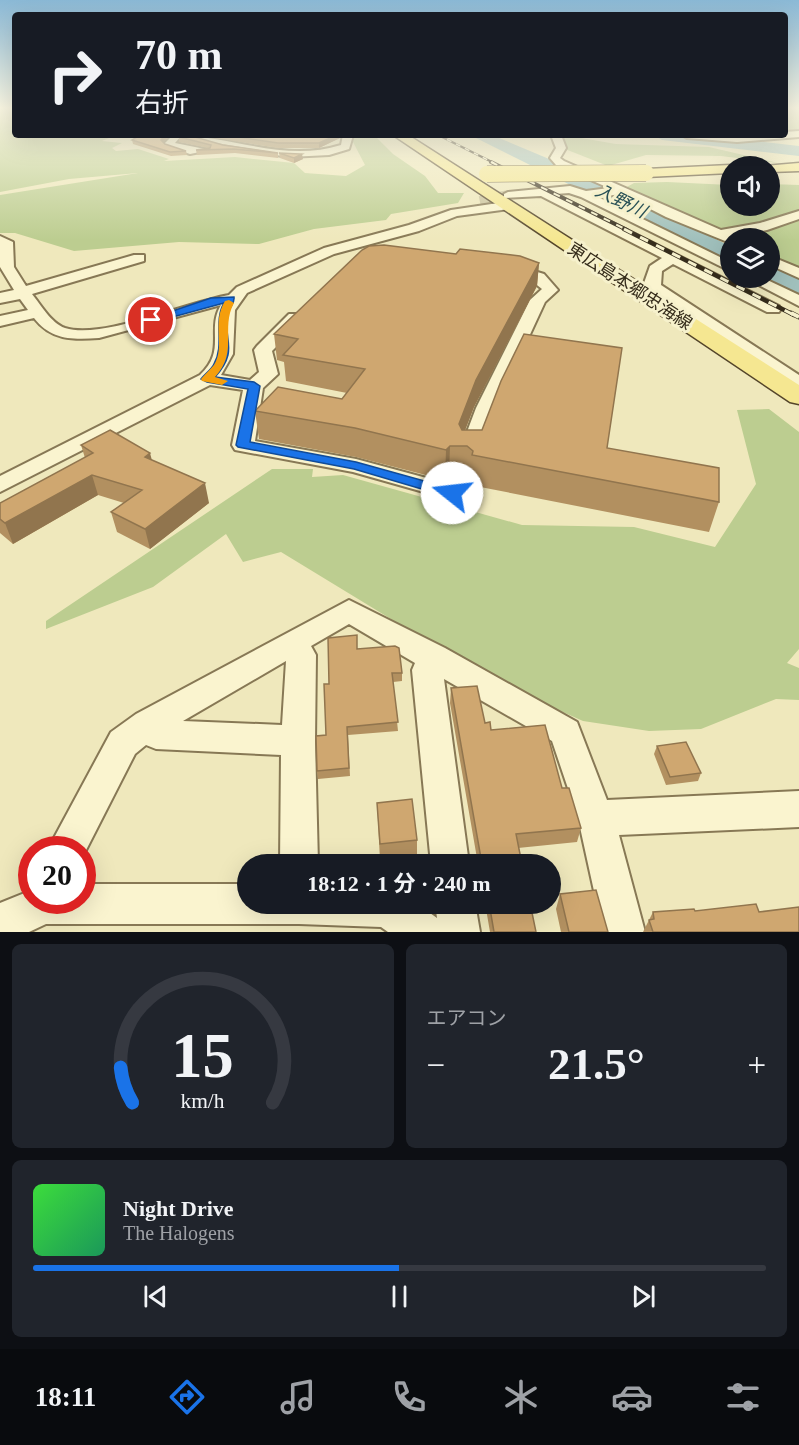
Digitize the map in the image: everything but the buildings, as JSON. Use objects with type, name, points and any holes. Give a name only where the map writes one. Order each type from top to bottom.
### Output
[{"type":"main road","name":"東広島本郷忠海線","points":[[425,152],[461,177],[507,201],[796,388]]},
{"type":"main road","points":[[780,168],[799,167]]},
{"type":"main road","points":[[461,177],[487,174],[646,173],[720,169]]},
{"type":"street","points":[[288,152],[320,155],[328,152]]},
{"type":"street","points":[[558,152],[555,158],[560,163],[670,214],[720,234]]},
{"type":"street","points":[[410,219],[455,213],[542,192],[570,189],[589,195],[720,262]]},
{"type":"street","points":[[589,195],[621,190]]},
{"type":"street","points":[[542,192],[773,309]]},
{"type":"street","points":[[0,485],[207,379],[220,365],[225,343],[223,314],[231,299],[242,290],[329,251],[410,219],[480,202]]},
{"type":"street","points":[[758,228],[799,215]]},
{"type":"street","points":[[0,240],[6,242],[4,260],[9,271],[38,312],[58,332],[76,334],[107,331],[173,315],[214,300],[231,299]]},
{"type":"street","points":[[0,298],[93,269],[139,258]]},
{"type":"street","points":[[676,259],[667,261],[655,269],[652,283],[655,288],[796,388]]},
{"type":"street","points":[[470,453],[486,408],[538,300],[550,290],[547,282],[538,277],[500,265]]},
{"type":"street","points":[[780,265],[799,274]]},
{"type":"street","points":[[772,288],[799,301]]},
{"type":"street","points":[[309,303],[263,350],[269,374],[254,386],[243,445],[356,466],[452,493],[457,482]]},
{"type":"street","points":[[0,321],[38,312]]},
{"type":"street","points":[[207,379],[254,386]]},
{"type":"street","points":[[73,836],[123,743],[148,724],[349,611],[565,732],[596,818],[624,932]]},
{"type":"street","points":[[293,642],[301,655],[298,741],[299,854]]},
{"type":"street","points":[[434,657],[427,670],[449,854]]},
{"type":"street","points":[[148,724],[156,734],[298,741]]},
{"type":"street","points":[[596,818],[799,809]]},
{"type":"street","points":[[96,902],[237,904]]},
{"type":"street","points":[[0,924],[20,914]]},
{"type":"street","points":[[397,914],[422,932]]},
{"type":"street","points":[[457,914],[459,932]]},
{"type":"green space","points":[[0,152],[149,152],[169,159],[164,161],[235,157],[294,163],[305,173],[346,176],[365,165],[358,152],[391,152],[425,176],[438,193],[464,193],[458,203],[391,214],[386,220],[314,229],[259,244],[179,242],[74,251],[15,233],[0,233],[0,195],[138,173],[69,179],[0,192]]},
{"type":"green space","points":[[574,152],[733,152],[748,156],[721,156],[646,155],[608,166]]},
{"type":"green space","points":[[634,183],[720,185],[720,216],[780,216],[780,184],[799,185],[799,270],[780,261],[780,228],[720,228],[720,232],[625,188]]},
{"type":"green space","points":[[769,409],[799,432],[799,649],[787,663],[799,668],[799,700],[776,699],[701,729],[649,731],[583,721],[491,680],[281,552],[243,562],[226,534],[153,587],[46,629],[46,621],[272,469],[313,469],[312,477],[343,475],[522,525],[634,527],[715,547],[756,484],[737,410]]},
{"type":"waterway","name":"入野川","points":[[518,152],[720,250]]},
{"type":"waterway","name":"入野川","points":[[780,279],[799,288]]},
{"type":"tunnel","points":[[480,202],[508,196]]},
{"type":"railway","points":[[473,152],[494,163]]},
{"type":"railway","points":[[491,162],[627,230]]},
{"type":"railway","points":[[624,229],[794,315]]},
{"type":"railway","points":[[791,313],[799,317]]},
{"type":"slow traffic","points":[[222,381],[207,379],[220,365],[225,343],[223,314],[229,303]]},
{"type":"route","points":[[151,320],[173,315],[214,300],[231,299],[223,314],[225,343],[220,365],[207,379],[254,386],[243,445],[356,466],[452,493]]}]
